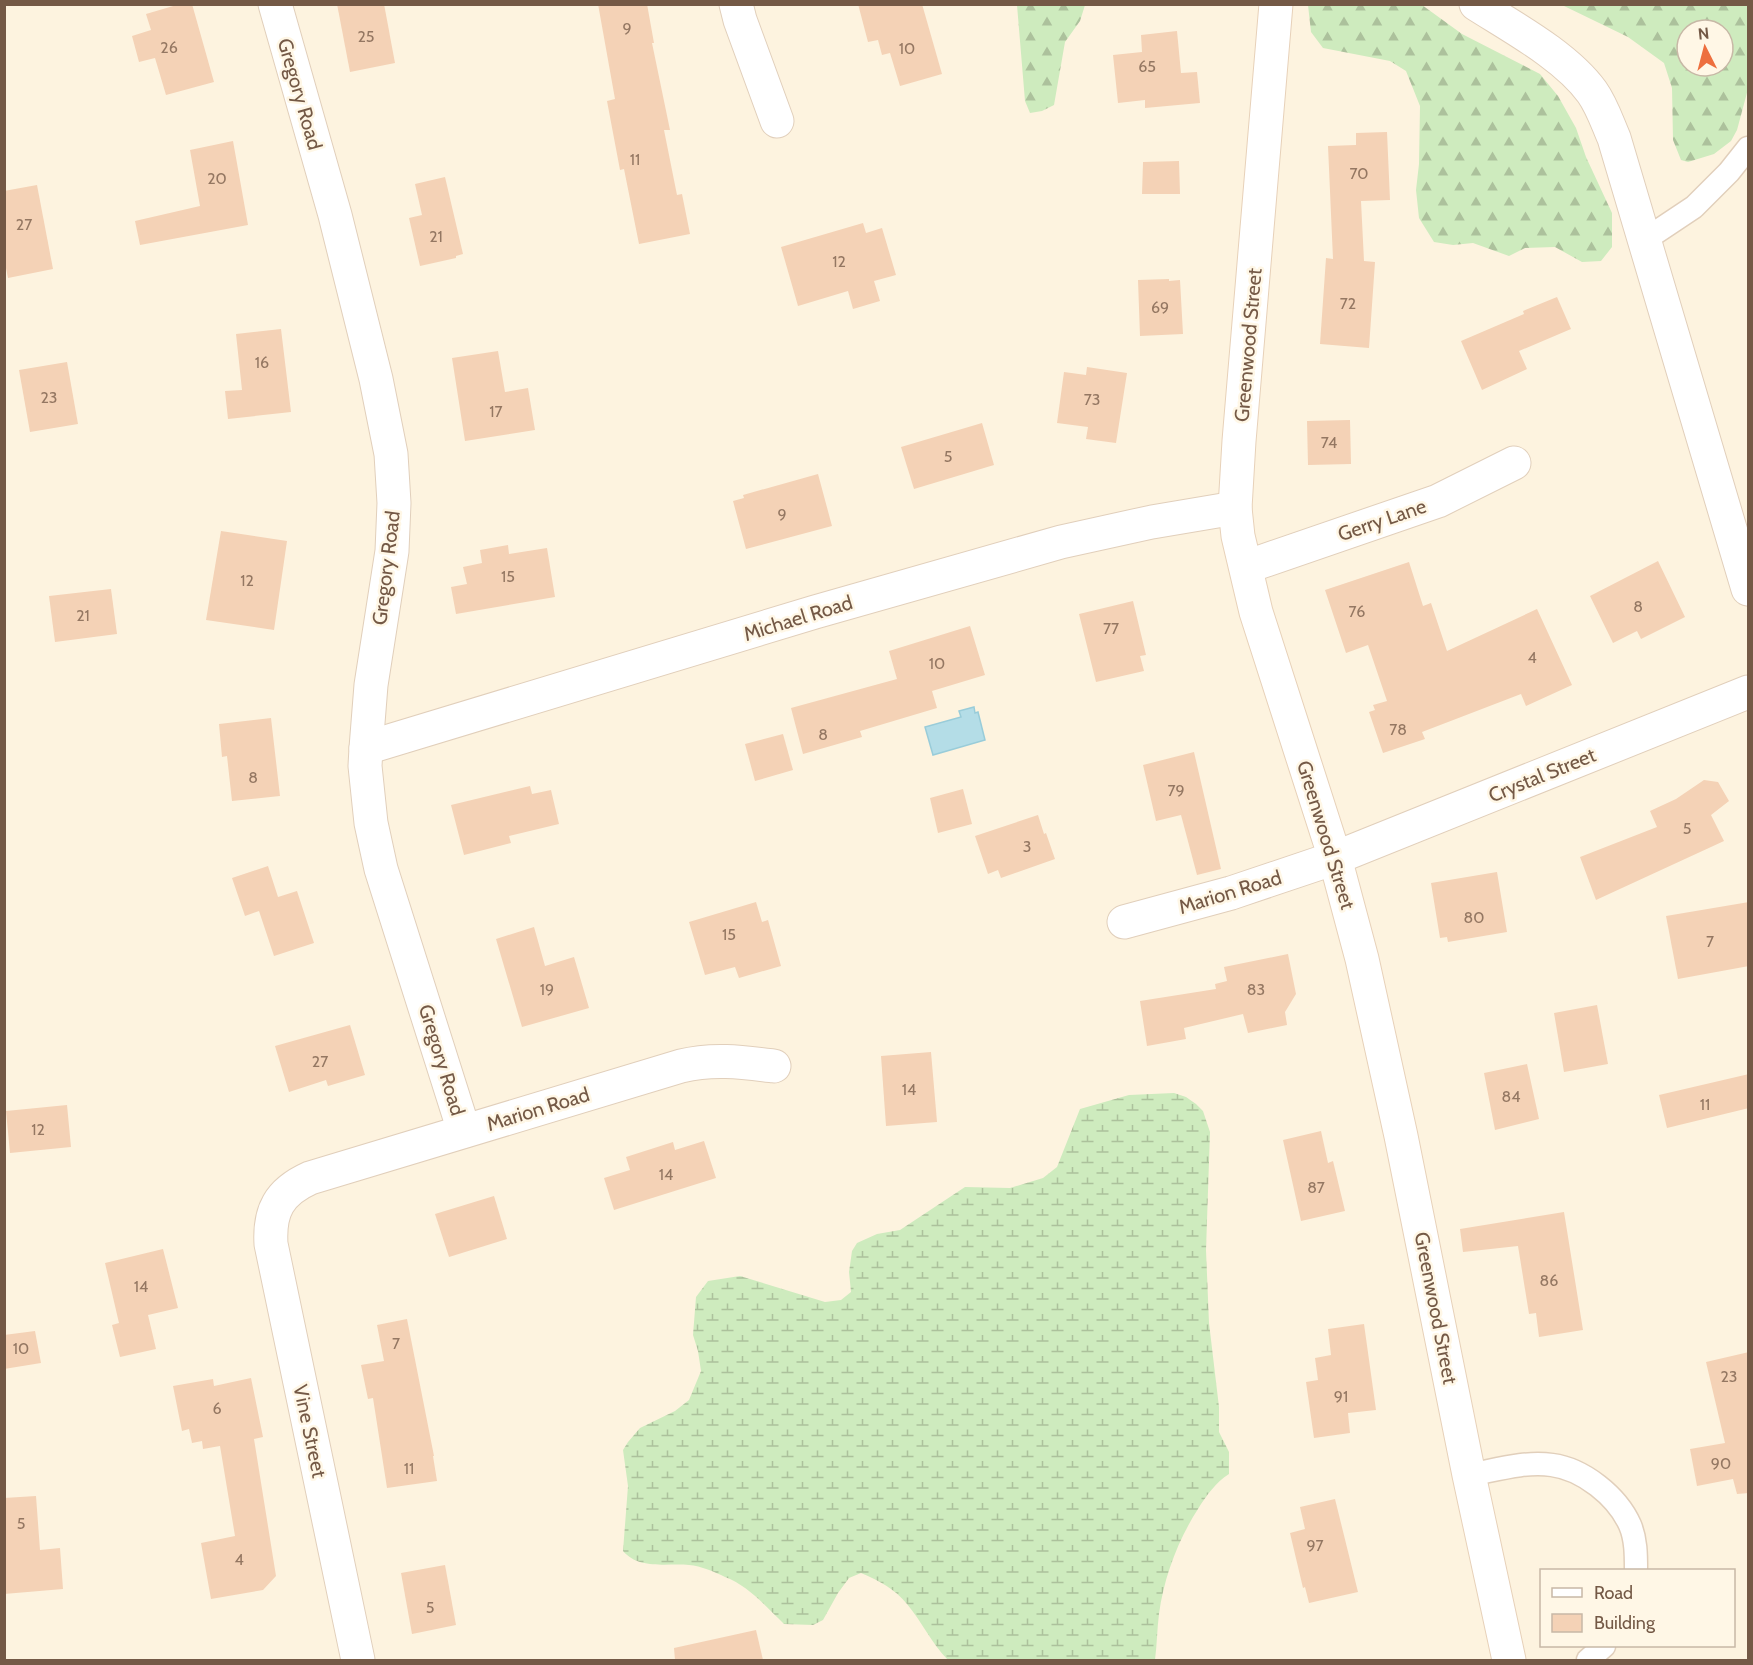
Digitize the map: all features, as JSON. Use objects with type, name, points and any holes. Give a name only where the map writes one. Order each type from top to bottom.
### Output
[{"type":"street","name":"Gregory Road","points":[[276,4],[335,215],[378,388],[391,454],[394,503],[392,551],[371,685],[366,748],[367,795],[381,869],[464,1131]]},
{"type":"street","points":[[736,4],[777,121]]},
{"type":"street","name":"Greenwood Street","points":[[1276,4],[1235,508],[1238,536],[1256,612],[1335,858],[1362,959],[1509,1660]]},
{"type":"street","points":[[1476,4],[1531,39],[1571,70],[1591,91],[1603,111],[1614,138],[1749,589]]},
{"type":"street","name":"Gerry Lane","points":[[1246,567],[1438,501],[1514,463]]},
{"type":"street","name":"Michael Road","points":[[366,748],[814,612],[1061,542],[1152,522],[1235,508]]},
{"type":"street","name":"Crystal Street","points":[[1335,858],[1749,692]]},
{"type":"street","name":"Marion Road","points":[[1124,922],[1231,893],[1335,858]]},
{"type":"street","name":"Marion Road","points":[[278,1202],[292,1188],[310,1178],[694,1062],[721,1060],[774,1066]]},
{"type":"street","name":"Vine Street","points":[[278,1202],[272,1221],[271,1244],[358,1660]]},
{"type":"lane","points":[[1643,241],[1694,207],[1749,148]]},
{"type":"lane","points":[[1469,1475],[1522,1465],[1551,1465],[1573,1470],[1604,1492],[1624,1514],[1634,1540],[1636,1569]]},
{"type":"lane","points":[[1588,1660],[1603,1647]]},
{"type":"green space","points":[[1017,5],[1085,5],[1080,21],[1065,42],[1054,105],[1042,111],[1030,113],[1025,101]]},
{"type":"green space","points":[[1308,5],[1422,5],[1462,34],[1540,74],[1558,96],[1576,128],[1586,157],[1612,213],[1612,247],[1601,261],[1582,262],[1555,247],[1525,248],[1509,256],[1473,243],[1453,245],[1434,242],[1419,218],[1416,190],[1420,106],[1406,71],[1390,61],[1323,48],[1311,32]]},
{"type":"green space","points":[[1562,5],[1748,5],[1748,89],[1737,130],[1731,141],[1714,154],[1688,162],[1681,160],[1673,140],[1672,88],[1664,63],[1628,37]]},
{"type":"green space","points":[[1174,1093],[1186,1097],[1203,1111],[1210,1132],[1206,1250],[1209,1323],[1219,1407],[1219,1432],[1229,1452],[1229,1474],[1216,1485],[1201,1504],[1184,1533],[1173,1559],[1161,1600],[1155,1660],[948,1660],[897,1594],[861,1573],[849,1578],[823,1620],[813,1625],[784,1624],[749,1591],[717,1573],[694,1566],[645,1563],[637,1561],[623,1551],[628,1486],[623,1450],[640,1428],[675,1411],[689,1400],[701,1371],[693,1335],[696,1297],[708,1281],[740,1276],[825,1302],[841,1300],[851,1292],[849,1272],[852,1251],[857,1243],[877,1234],[900,1230],[965,1187],[1010,1188],[1043,1178],[1057,1167],[1080,1109],[1129,1095]]},
{"type":"water","points":[[974,707],[975,713],[978,712],[985,740],[933,755],[925,727],[961,717],[959,711]]},
{"type":"building","points":[[180,4],[192,4],[214,82],[166,95],[155,58],[139,62],[132,36],[151,30],[146,14]]},
{"type":"building","points":[[337,4],[384,4],[395,63],[350,72]]},
{"type":"building","points":[[598,4],[647,4],[654,43],[652,43],[670,130],[664,130],[677,195],[682,194],[690,234],[639,244],[624,169],[620,170],[607,101],[615,99]]},
{"type":"building","points":[[858,4],[922,4],[942,74],[900,86],[890,53],[882,55],[878,40],[868,42]]},
{"type":"building","points":[[1177,31],[1181,73],[1197,72],[1200,103],[1145,108],[1145,100],[1118,103],[1113,55],[1142,52],[1141,35]]},
{"type":"building","points":[[1387,132],[1390,200],[1361,201],[1364,261],[1375,262],[1369,348],[1320,344],[1326,258],[1333,259],[1328,146],[1356,145],[1356,133]]},
{"type":"building","points":[[233,141],[248,225],[140,245],[135,221],[200,206],[190,150]]},
{"type":"building","points":[[1179,161],[1180,194],[1142,194],[1143,162]]},
{"type":"building","points":[[445,177],[463,254],[456,258],[420,266],[409,218],[422,215],[415,184]]},
{"type":"building","points":[[37,185],[53,269],[8,278],[4,258],[4,191]]},
{"type":"building","points":[[863,223],[866,233],[882,228],[896,275],[874,281],[880,301],[853,309],[848,291],[798,306],[781,247]]},
{"type":"building","points":[[1169,279],[1169,281],[1180,280],[1183,334],[1140,336],[1138,280]]},
{"type":"building","points":[[1557,297],[1571,329],[1519,351],[1527,369],[1482,390],[1461,341]]},
{"type":"building","points":[[281,329],[291,412],[228,419],[225,391],[242,390],[236,334]]},
{"type":"building","points":[[498,351],[505,392],[528,388],[535,430],[465,441],[452,358]]},
{"type":"building","points":[[67,362],[78,424],[30,432],[19,370]]},
{"type":"building","points":[[1087,367],[1127,373],[1116,443],[1086,439],[1088,427],[1057,423],[1064,372],[1086,375]]},
{"type":"building","points":[[1350,420],[1351,464],[1308,465],[1307,421]]},
{"type":"building","points":[[982,423],[994,465],[914,489],[901,447]]},
{"type":"building","points":[[818,474],[832,526],[746,549],[733,501],[744,498],[743,495]]},
{"type":"building","points":[[221,531],[287,541],[274,630],[206,620]]},
{"type":"building","points":[[508,545],[509,554],[547,548],[555,597],[456,614],[451,587],[467,584],[463,567],[482,563],[480,550]]},
{"type":"building","points":[[1658,561],[1685,617],[1641,639],[1637,631],[1613,643],[1590,596]]},
{"type":"building","points":[[1409,562],[1423,606],[1431,603],[1447,651],[1537,609],[1572,685],[1526,706],[1521,694],[1422,732],[1425,739],[1383,753],[1369,712],[1375,710],[1373,705],[1387,701],[1368,645],[1346,653],[1325,590]]},
{"type":"building","points":[[111,589],[117,634],[55,642],[49,596]]},
{"type":"building","points":[[1133,601],[1146,655],[1140,656],[1144,671],[1096,682],[1079,614]]},
{"type":"building","points":[[970,626],[985,675],[932,691],[937,708],[860,731],[862,737],[803,754],[791,708],[897,679],[889,651]]},
{"type":"building","points":[[271,718],[280,796],[232,801],[227,756],[222,757],[219,724]]},
{"type":"building","points":[[783,734],[793,770],[755,781],[745,744]]},
{"type":"building","points":[[1194,752],[1221,869],[1197,875],[1181,815],[1156,821],[1143,765]]},
{"type":"building","points":[[1704,780],[1718,782],[1729,801],[1711,815],[1724,841],[1596,900],[1580,857],[1657,827],[1650,811],[1676,799]]},
{"type":"building","points":[[530,786],[532,794],[551,790],[559,824],[509,836],[511,843],[464,855],[451,805]]},
{"type":"building","points":[[963,789],[972,824],[938,833],[930,798]]},
{"type":"building","points":[[1038,815],[1055,859],[1001,878],[998,870],[988,874],[975,836]]},
{"type":"building","points":[[268,866],[278,897],[297,891],[314,943],[274,956],[259,911],[245,916],[232,878]]},
{"type":"building","points":[[1497,872],[1507,932],[1448,942],[1447,937],[1440,938],[1431,883]]},
{"type":"building","points":[[756,902],[762,922],[768,920],[781,966],[739,978],[735,967],[705,975],[689,922]]},
{"type":"building","points":[[1749,902],[1749,966],[1678,979],[1666,916]]},
{"type":"building","points":[[534,927],[545,966],[574,957],[589,1008],[522,1027],[496,939]]},
{"type":"building","points":[[1288,954],[1296,994],[1285,1012],[1287,1025],[1248,1033],[1243,1014],[1184,1028],[1186,1039],[1147,1046],[1140,1001],[1216,989],[1215,984],[1227,981],[1224,967]]},
{"type":"building","points":[[1597,1005],[1608,1064],[1564,1072],[1554,1013]]},
{"type":"building","points":[[350,1025],[365,1075],[328,1086],[326,1080],[289,1092],[275,1046]]},
{"type":"building","points":[[931,1052],[937,1122],[886,1126],[881,1056]]},
{"type":"building","points":[[1527,1064],[1539,1119],[1495,1130],[1484,1073]]},
{"type":"building","points":[[1749,1074],[1749,1108],[1667,1128],[1659,1095]]},
{"type":"building","points":[[67,1105],[71,1147],[10,1153],[6,1111]]},
{"type":"building","points":[[1321,1131],[1328,1163],[1333,1161],[1345,1211],[1301,1221],[1283,1140]]},
{"type":"building","points":[[704,1141],[716,1178],[614,1210],[604,1178],[630,1170],[626,1157],[673,1142],[675,1150]]},
{"type":"building","points":[[494,1196],[507,1239],[449,1257],[435,1214]]},
{"type":"building","points":[[1564,1212],[1583,1330],[1539,1337],[1536,1313],[1529,1314],[1518,1246],[1463,1252],[1460,1229]]},
{"type":"building","points":[[163,1249],[178,1308],[148,1315],[156,1349],[120,1357],[112,1325],[119,1323],[105,1263]]},
{"type":"building","points":[[407,1319],[437,1481],[387,1488],[373,1398],[368,1399],[361,1365],[384,1361],[377,1325]]},
{"type":"building","points":[[1364,1324],[1376,1410],[1348,1413],[1350,1433],[1314,1438],[1306,1382],[1318,1380],[1315,1358],[1331,1355],[1328,1329]]},
{"type":"building","points":[[35,1331],[41,1363],[4,1369],[4,1335]]},
{"type":"building","points":[[1749,1352],[1749,1493],[1737,1494],[1733,1479],[1697,1486],[1690,1449],[1725,1443],[1706,1362]]},
{"type":"building","points":[[251,1378],[263,1437],[254,1439],[276,1576],[263,1590],[211,1599],[201,1543],[235,1536],[220,1446],[203,1449],[202,1441],[192,1443],[189,1429],[182,1431],[173,1386],[213,1379],[214,1386]]},
{"type":"building","points":[[36,1496],[40,1550],[60,1548],[63,1589],[4,1594],[4,1498]]},
{"type":"building","points":[[1335,1499],[1358,1592],[1309,1603],[1305,1587],[1303,1588],[1290,1533],[1305,1529],[1300,1507]]},
{"type":"building","points":[[445,1565],[456,1625],[412,1634],[401,1573]]},
{"type":"building","points":[[756,1630],[763,1660],[675,1660],[674,1648]]}]
